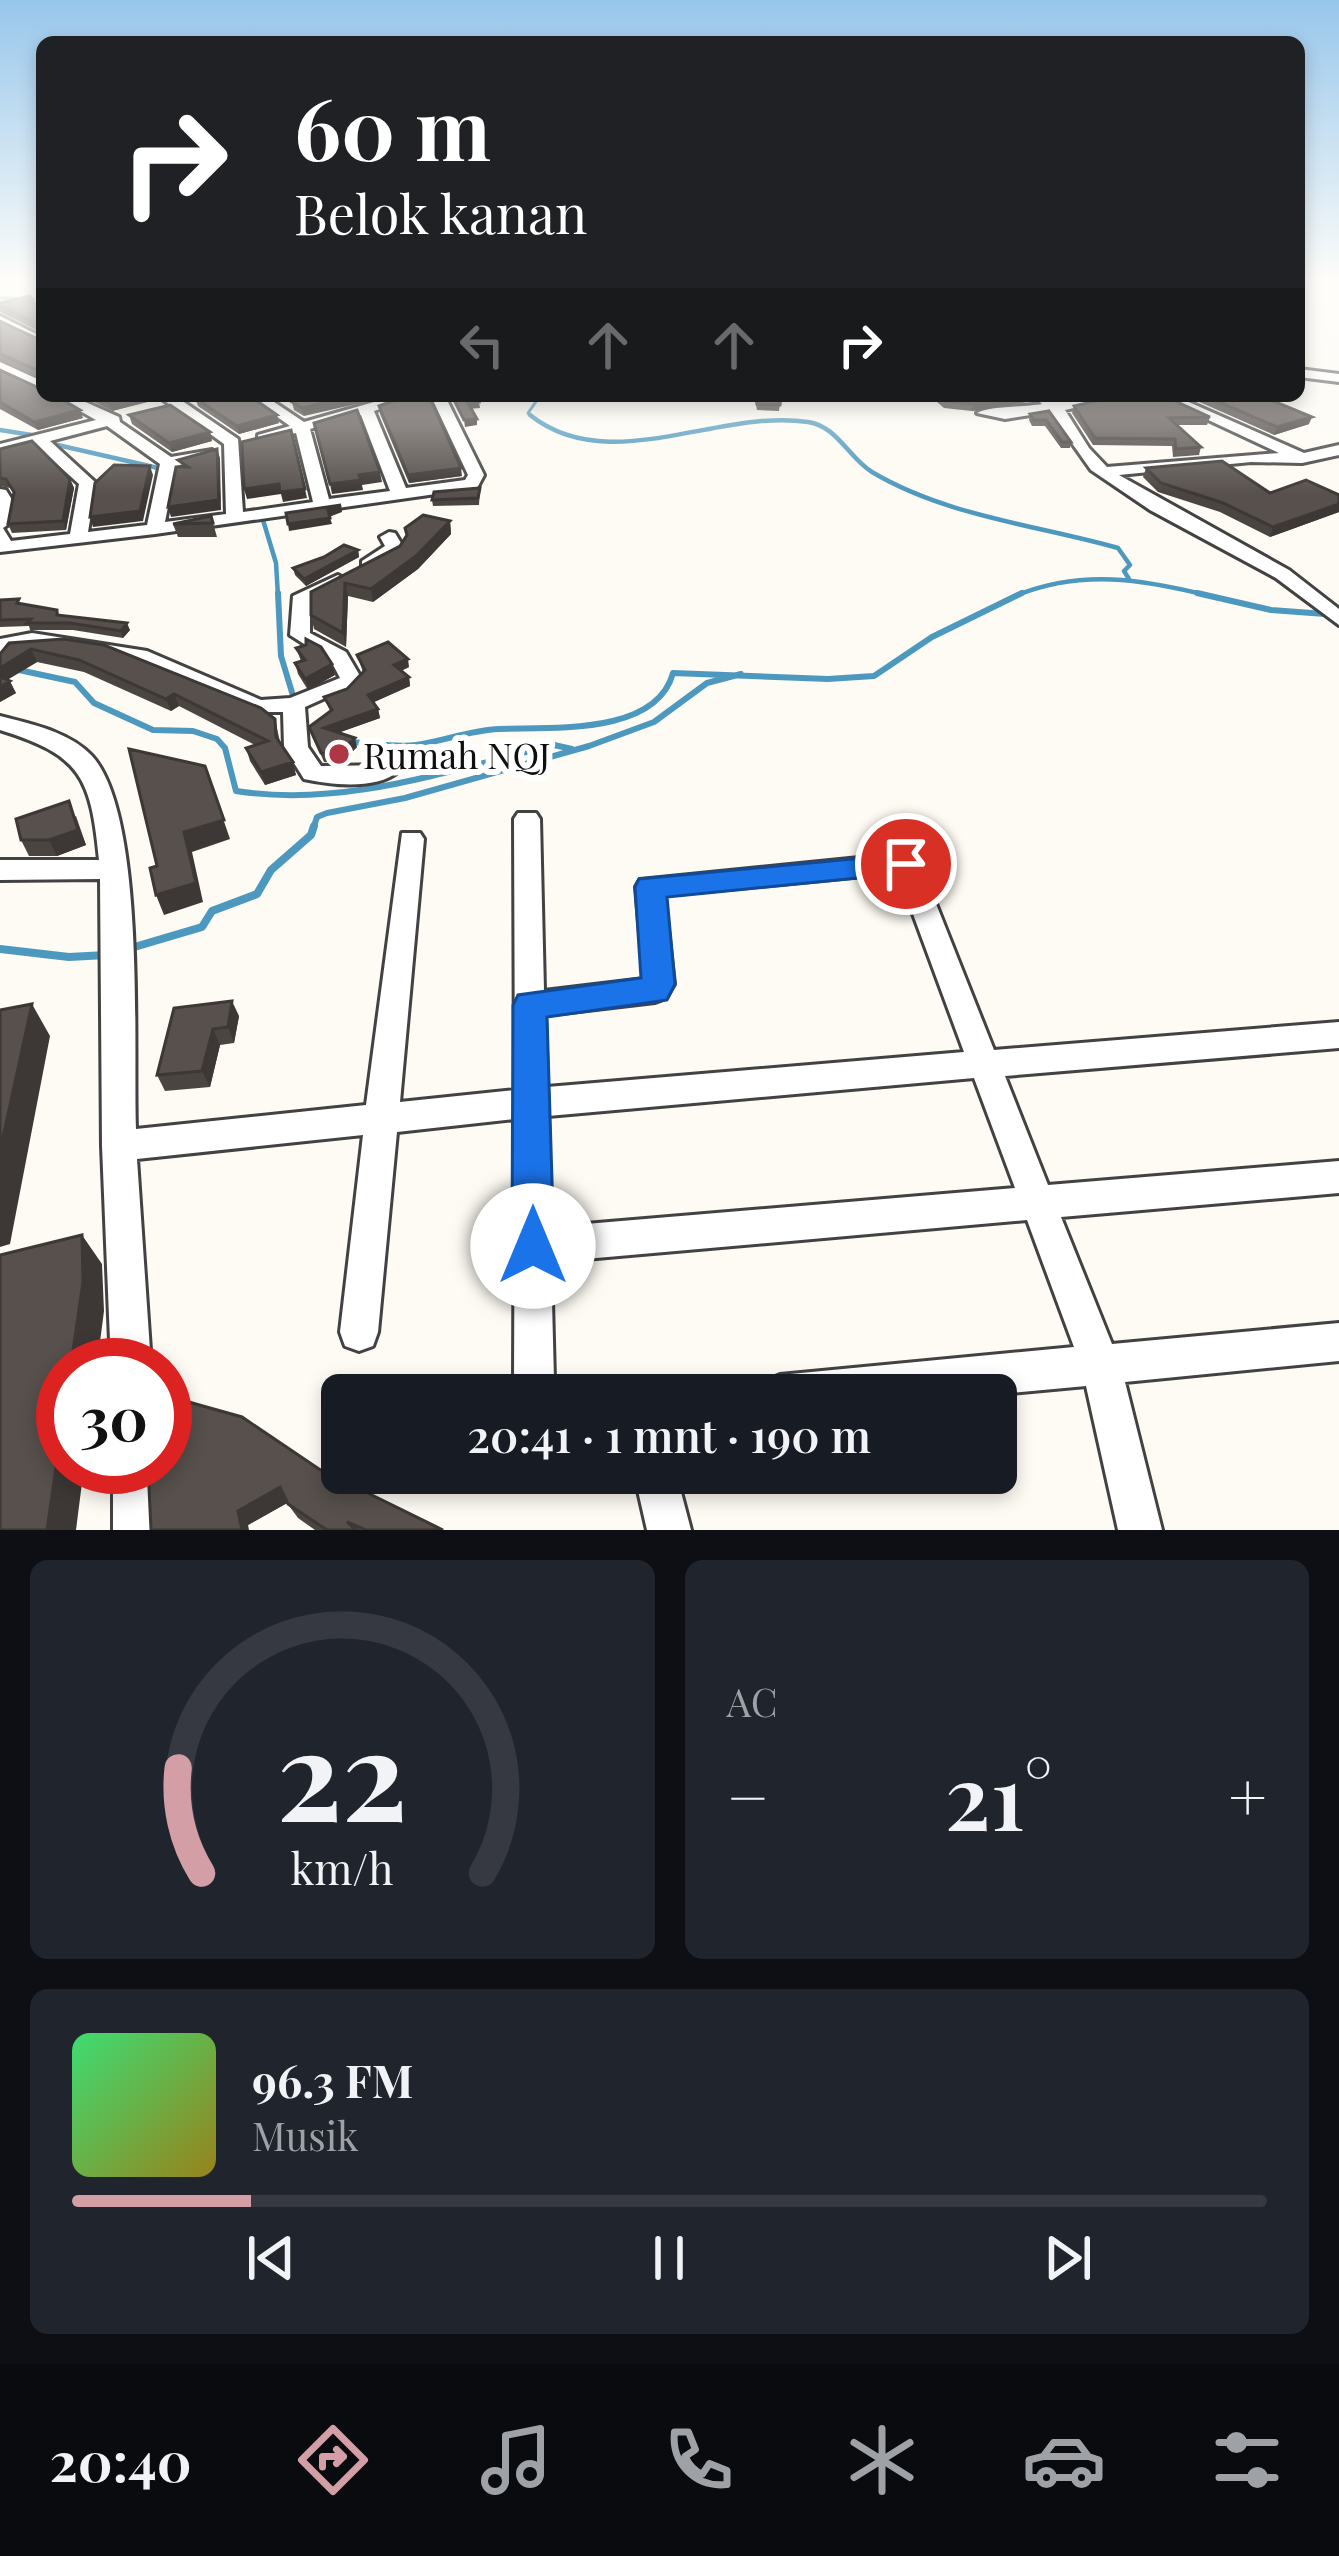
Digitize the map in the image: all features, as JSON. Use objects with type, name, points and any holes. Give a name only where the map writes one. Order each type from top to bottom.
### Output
[{"type":"street","points":[[7,370],[36,384]]},
{"type":"street","points":[[1305,374],[1339,378]]},
{"type":"street","points":[[73,402],[109,421],[168,463]]},
{"type":"street","points":[[266,402],[302,427],[322,504]]},
{"type":"street","points":[[274,407],[293,402]]},
{"type":"street","points":[[168,463],[390,402]]},
{"type":"street","points":[[0,533],[4,547],[460,488],[475,480],[440,402]]},
{"type":"street","points":[[984,413],[1005,415],[1042,402]]},
{"type":"street","points":[[1049,402],[1090,460],[1104,472],[1290,579],[1331,612]]},
{"type":"street","points":[[1177,402],[1225,426],[1251,430],[1302,458]]},
{"type":"street","points":[[166,403],[233,446]]},
{"type":"street","points":[[366,409],[400,494]]},
{"type":"street","points":[[0,449],[132,415]]},
{"type":"street","points":[[40,440],[88,483],[90,495],[78,539]]},
{"type":"street","points":[[233,446],[235,518]]},
{"type":"street","points":[[1104,472],[1302,458],[1339,450]]},
{"type":"street","points":[[155,529],[168,463]]},
{"type":"street","points":[[0,494],[4,503],[0,524]]},
{"type":"street","points":[[0,648],[13,640],[32,639],[147,657],[187,671],[250,705],[298,703],[350,685],[352,676],[334,651],[300,635],[300,600],[389,554],[396,546],[388,537]]},
{"type":"street","points":[[298,703],[296,747],[313,773],[337,778],[387,771]]},
{"type":"street","points":[[0,723],[77,753],[88,768],[106,820],[116,953],[119,1146],[130,1338]]},
{"type":"street","points":[[527,819],[534,1374]]},
{"type":"street","points":[[359,1332],[411,839]]},
{"type":"street","points":[[530,1005],[655,990],[650,887],[898,863],[910,871],[1102,1368],[1141,1530]]},
{"type":"street","points":[[0,870],[112,869]]},
{"type":"street","points":[[119,1146],[381,1115],[1339,1035]]},
{"type":"street","points":[[533,1246],[1339,1177]]},
{"type":"street","points":[[1017,1375],[1339,1342]]},
{"type":"street","points":[[134,1494],[134,1530]]},
{"type":"street","points":[[660,1494],[669,1530]]},
{"type":"building","points":[[36,351],[36,369],[0,354]]},
{"type":"building","points":[[0,370],[36,387],[36,402],[66,402],[80,410],[34,422],[0,402]]},
{"type":"building","points":[[201,402],[259,402],[277,415],[237,426]]},
{"type":"building","points":[[292,402],[328,402],[302,408]]},
{"type":"building","points":[[432,402],[461,468],[408,475],[379,406]]},
{"type":"building","points":[[455,402],[479,402],[468,403],[477,419],[464,420]]},
{"type":"building","points":[[1177,402],[1210,417],[1169,418],[1201,447],[1176,449],[1175,439],[1095,438],[1074,406]]},
{"type":"building","points":[[1219,402],[1276,402],[1312,417],[1277,427]]},
{"type":"building","points":[[170,405],[210,432],[169,443],[129,415]]},
{"type":"building","points":[[357,410],[380,472],[330,484],[314,423]]},
{"type":"building","points":[[1049,411],[1071,442],[1062,442],[1046,420],[1034,420],[1030,414]]},
{"type":"building","points":[[291,430],[305,489],[280,492],[279,484],[244,489],[242,442]]},
{"type":"building","points":[[32,441],[70,479],[63,521],[8,524],[14,492],[0,478],[0,449]]},
{"type":"building","points":[[217,449],[219,500],[168,507],[176,467],[188,467],[178,460]]},
{"type":"building","points":[[1222,461],[1270,493],[1306,480],[1339,495],[1339,504],[1273,527],[1223,503],[1161,483],[1146,468]]},
{"type":"building","points":[[114,465],[150,466],[140,511],[90,517],[95,483]]},
{"type":"building","points":[[480,488],[478,498],[432,500],[434,492]]},
{"type":"building","points":[[341,505],[328,510],[330,518],[288,524],[286,513]]},
{"type":"building","points":[[423,515],[450,521],[416,556],[371,589],[345,583],[343,633],[311,615],[311,592],[400,546],[407,535],[405,528]]},
{"type":"building","points":[[211,516],[213,523],[173,524]]},
{"type":"building","points":[[344,545],[358,550],[304,579],[293,568],[324,557]]},
{"type":"building","points":[[19,599],[17,603],[57,610],[57,615],[127,623],[121,631],[70,623],[27,623],[31,619],[0,620],[0,600]]},
{"type":"building","points":[[63,639],[104,645],[261,708],[275,719],[276,737],[293,762],[261,772],[246,748],[268,741],[174,694],[166,699],[79,660],[31,649],[0,668],[0,654],[9,643]]},
{"type":"building","points":[[306,639],[321,647],[332,664],[305,679],[295,663],[305,660],[296,648],[306,645]]},
{"type":"building","points":[[388,642],[408,659],[394,665],[409,677],[368,695],[378,709],[324,728],[355,738],[339,754],[321,753],[309,727],[332,710],[324,697],[347,689],[365,670],[357,655]]},
{"type":"building","points":[[129,749],[205,766],[224,820],[184,832],[196,883],[156,895],[150,868],[157,866]]},
{"type":"building","points":[[69,801],[78,830],[49,840],[21,840],[16,819]]},
{"type":"building","points":[[232,1001],[228,1027],[213,1029],[202,1071],[157,1075],[174,1008]]},
{"type":"building","points":[[32,1004],[0,1151],[0,1010]]},
{"type":"building","points":[[82,1235],[83,1282],[75,1338],[36,1338],[36,1494],[52,1494],[47,1530],[0,1530],[0,1255]]},
{"type":"building","points":[[192,1403],[242,1417],[321,1470],[321,1494],[370,1494],[443,1530],[366,1530],[347,1522],[356,1530],[327,1530],[288,1504],[280,1487],[238,1511],[242,1530],[151,1530],[149,1494],[192,1494]]},
{"type":"waterway","points":[[531,416],[528,413],[536,402]]},
{"type":"waterway","points":[[531,416],[561,433],[594,441],[665,437],[774,420],[808,422],[827,430],[872,472],[900,487],[992,518],[1118,548],[1130,565],[1124,571],[1129,579]]},
{"type":"waterway","points":[[0,430],[38,436]]},
{"type":"waterway","points":[[49,443],[158,468],[158,481]]},
{"type":"waterway","points":[[250,520],[263,520],[276,563],[278,596]]},
{"type":"waterway","points":[[1018,595],[1064,582],[1112,580],[1210,596]]},
{"type":"waterway","points":[[278,593],[281,656],[294,699]]},
{"type":"waterway","points":[[1018,595],[1022,593]]},
{"type":"waterway","points":[[1197,593],[1271,610],[1339,615]]},
{"type":"waterway","points":[[736,675],[874,676],[932,637],[1018,595]]},
{"type":"waterway","points":[[19,670],[75,682],[94,703],[153,730],[193,731],[217,739],[225,748],[236,791],[276,795],[356,791],[554,745],[572,749]]},
{"type":"waterway","points":[[351,742],[408,746],[489,730],[599,724],[646,708],[663,693],[673,673],[736,675]]},
{"type":"waterway","points":[[736,675],[741,674]]},
{"type":"waterway","points":[[131,948],[202,927],[212,911],[257,894],[271,870],[311,835],[317,817],[405,798],[589,746],[654,722],[707,683],[736,675]]},
{"type":"waterway","points":[[0,949],[69,957],[106,955]]},
{"type":"place","name":"Rumah NQJ","points":[[339,754]]},
{"type":"route","points":[[533,1246],[530,1005],[655,990],[650,887],[906,864]]}]
